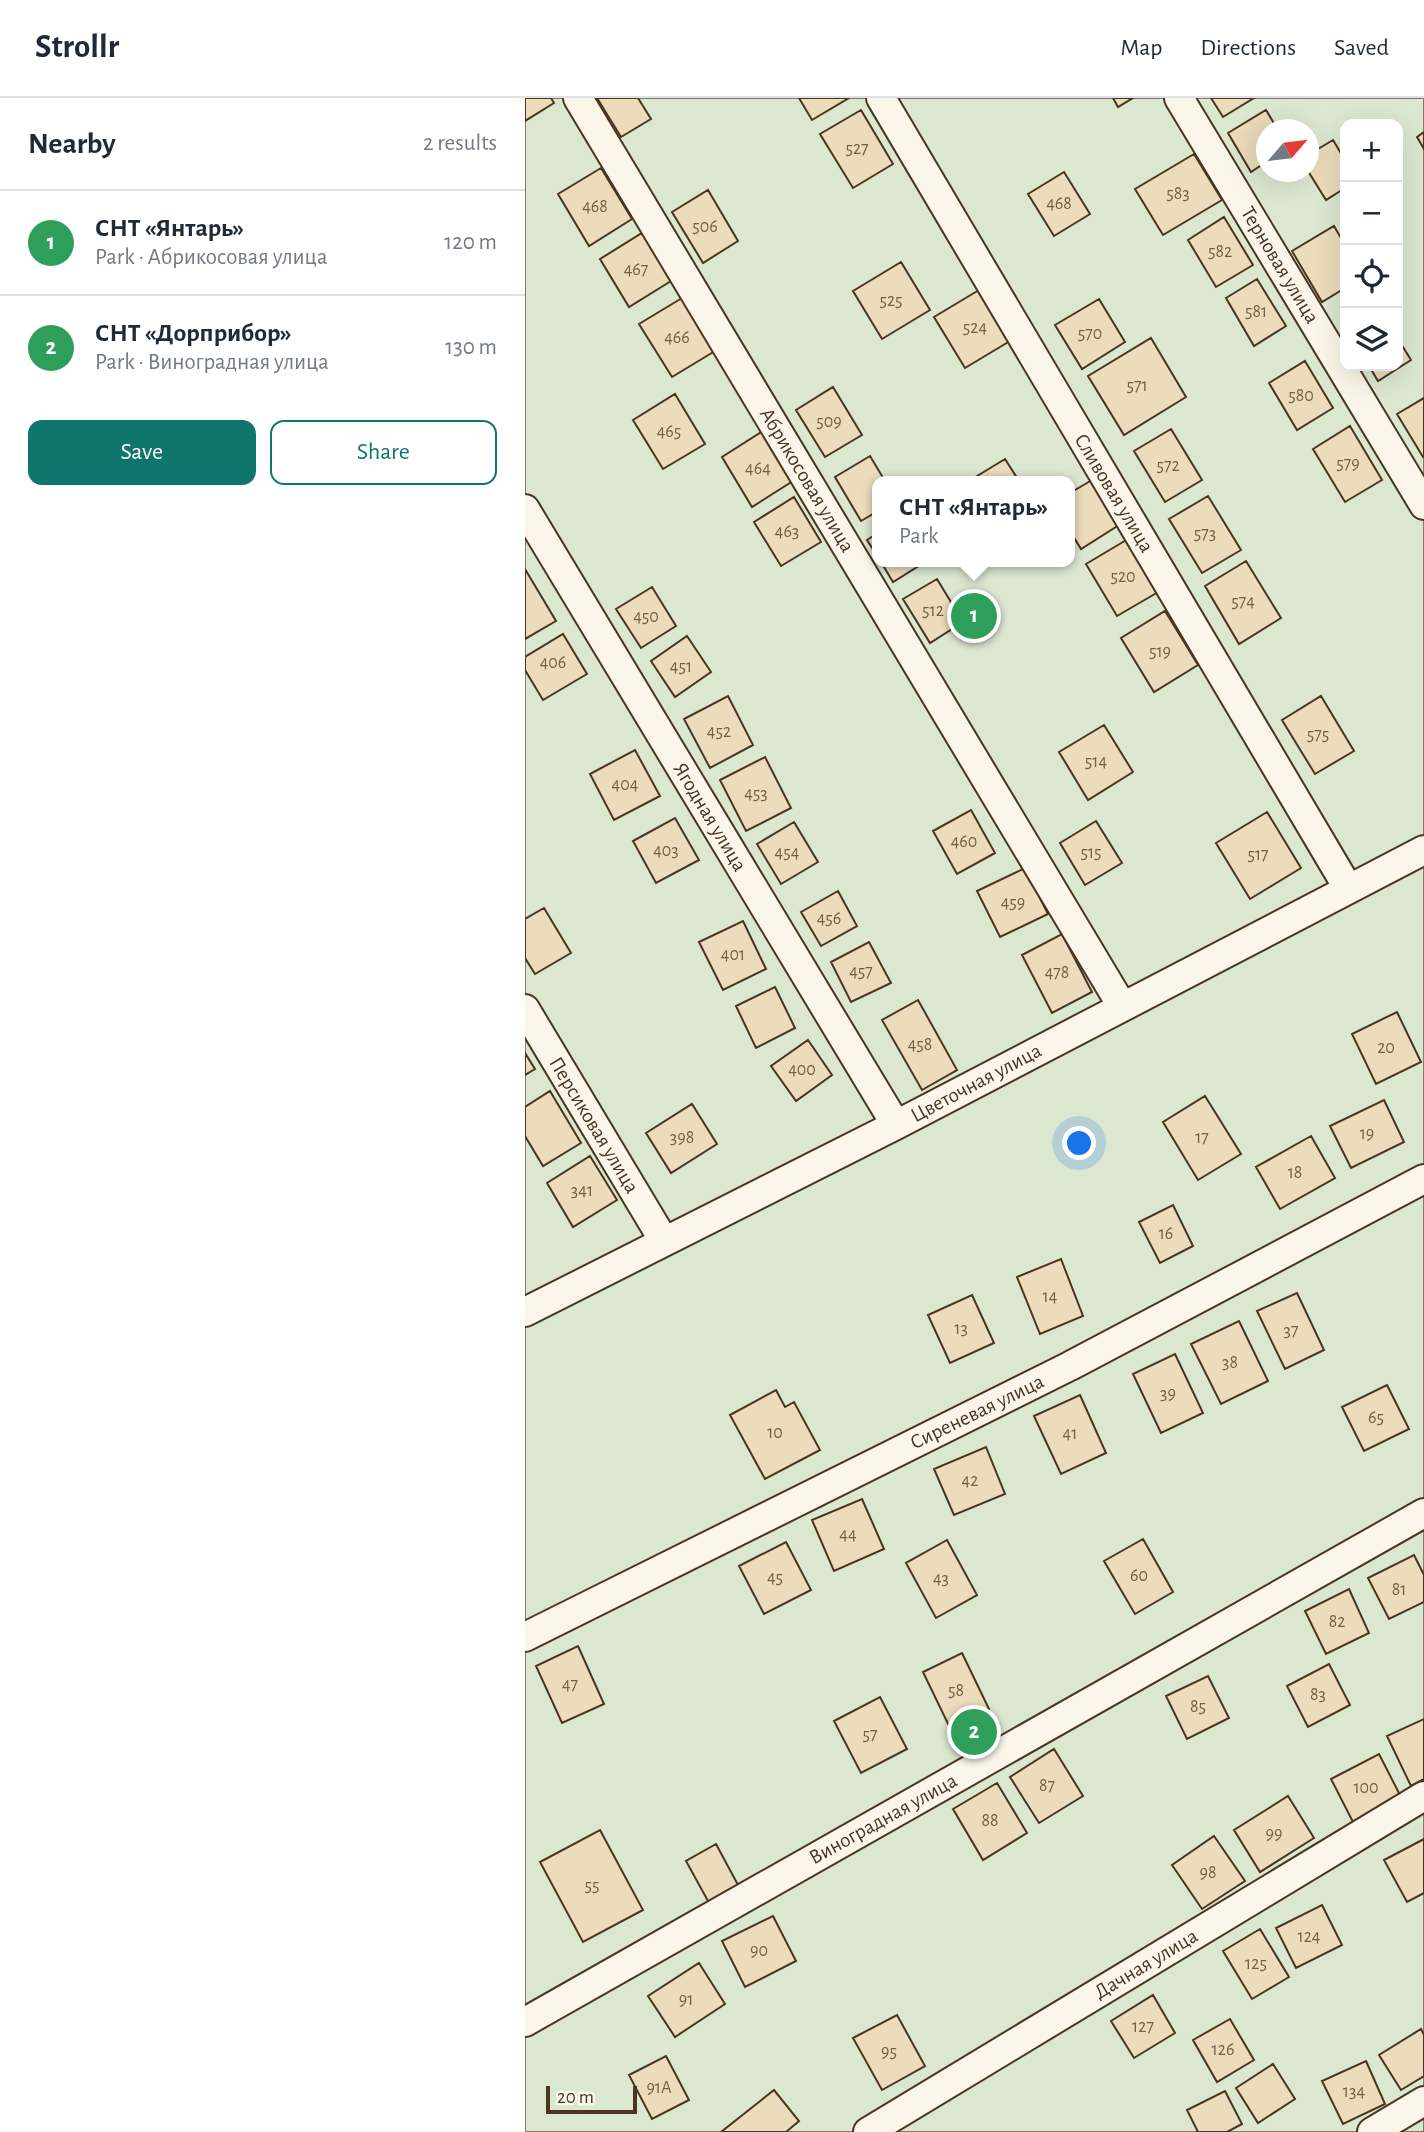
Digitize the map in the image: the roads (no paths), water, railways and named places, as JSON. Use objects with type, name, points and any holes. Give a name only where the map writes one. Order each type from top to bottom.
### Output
[{"type":"street","name":"Абрикосовая улица","points":[[578,98],[1122,1006]]},
{"type":"street","name":"Сливовая улица","points":[[881,98],[1348,888]]},
{"type":"street","name":"Терновая улица","points":[[1179,98],[1424,505]]},
{"type":"street","name":"Ягодная улица","points":[[525,509],[896,1125]]},
{"type":"street","name":"Цветочная улица","points":[[525,1312],[896,1125],[1424,850]]},
{"type":"street","name":"Персиковая улица","points":[[525,1009],[664,1241]]},
{"type":"street","name":"Сиреневая улица","points":[[525,1637],[1070,1366],[1424,1179]]},
{"type":"street","name":"Виноградная улица","points":[[525,2022],[1424,1513]]},
{"type":"street","name":"Дачная улица","points":[[868,2132],[1424,1796]]},
{"type":"street","points":[[1372,2132],[1424,2101]]},
{"type":"place","name":"СНТ «Янтарь»","points":[[974,616]]},
{"type":"place","name":"СНТ «Дорприбор»","points":[[974,1732]]}]
